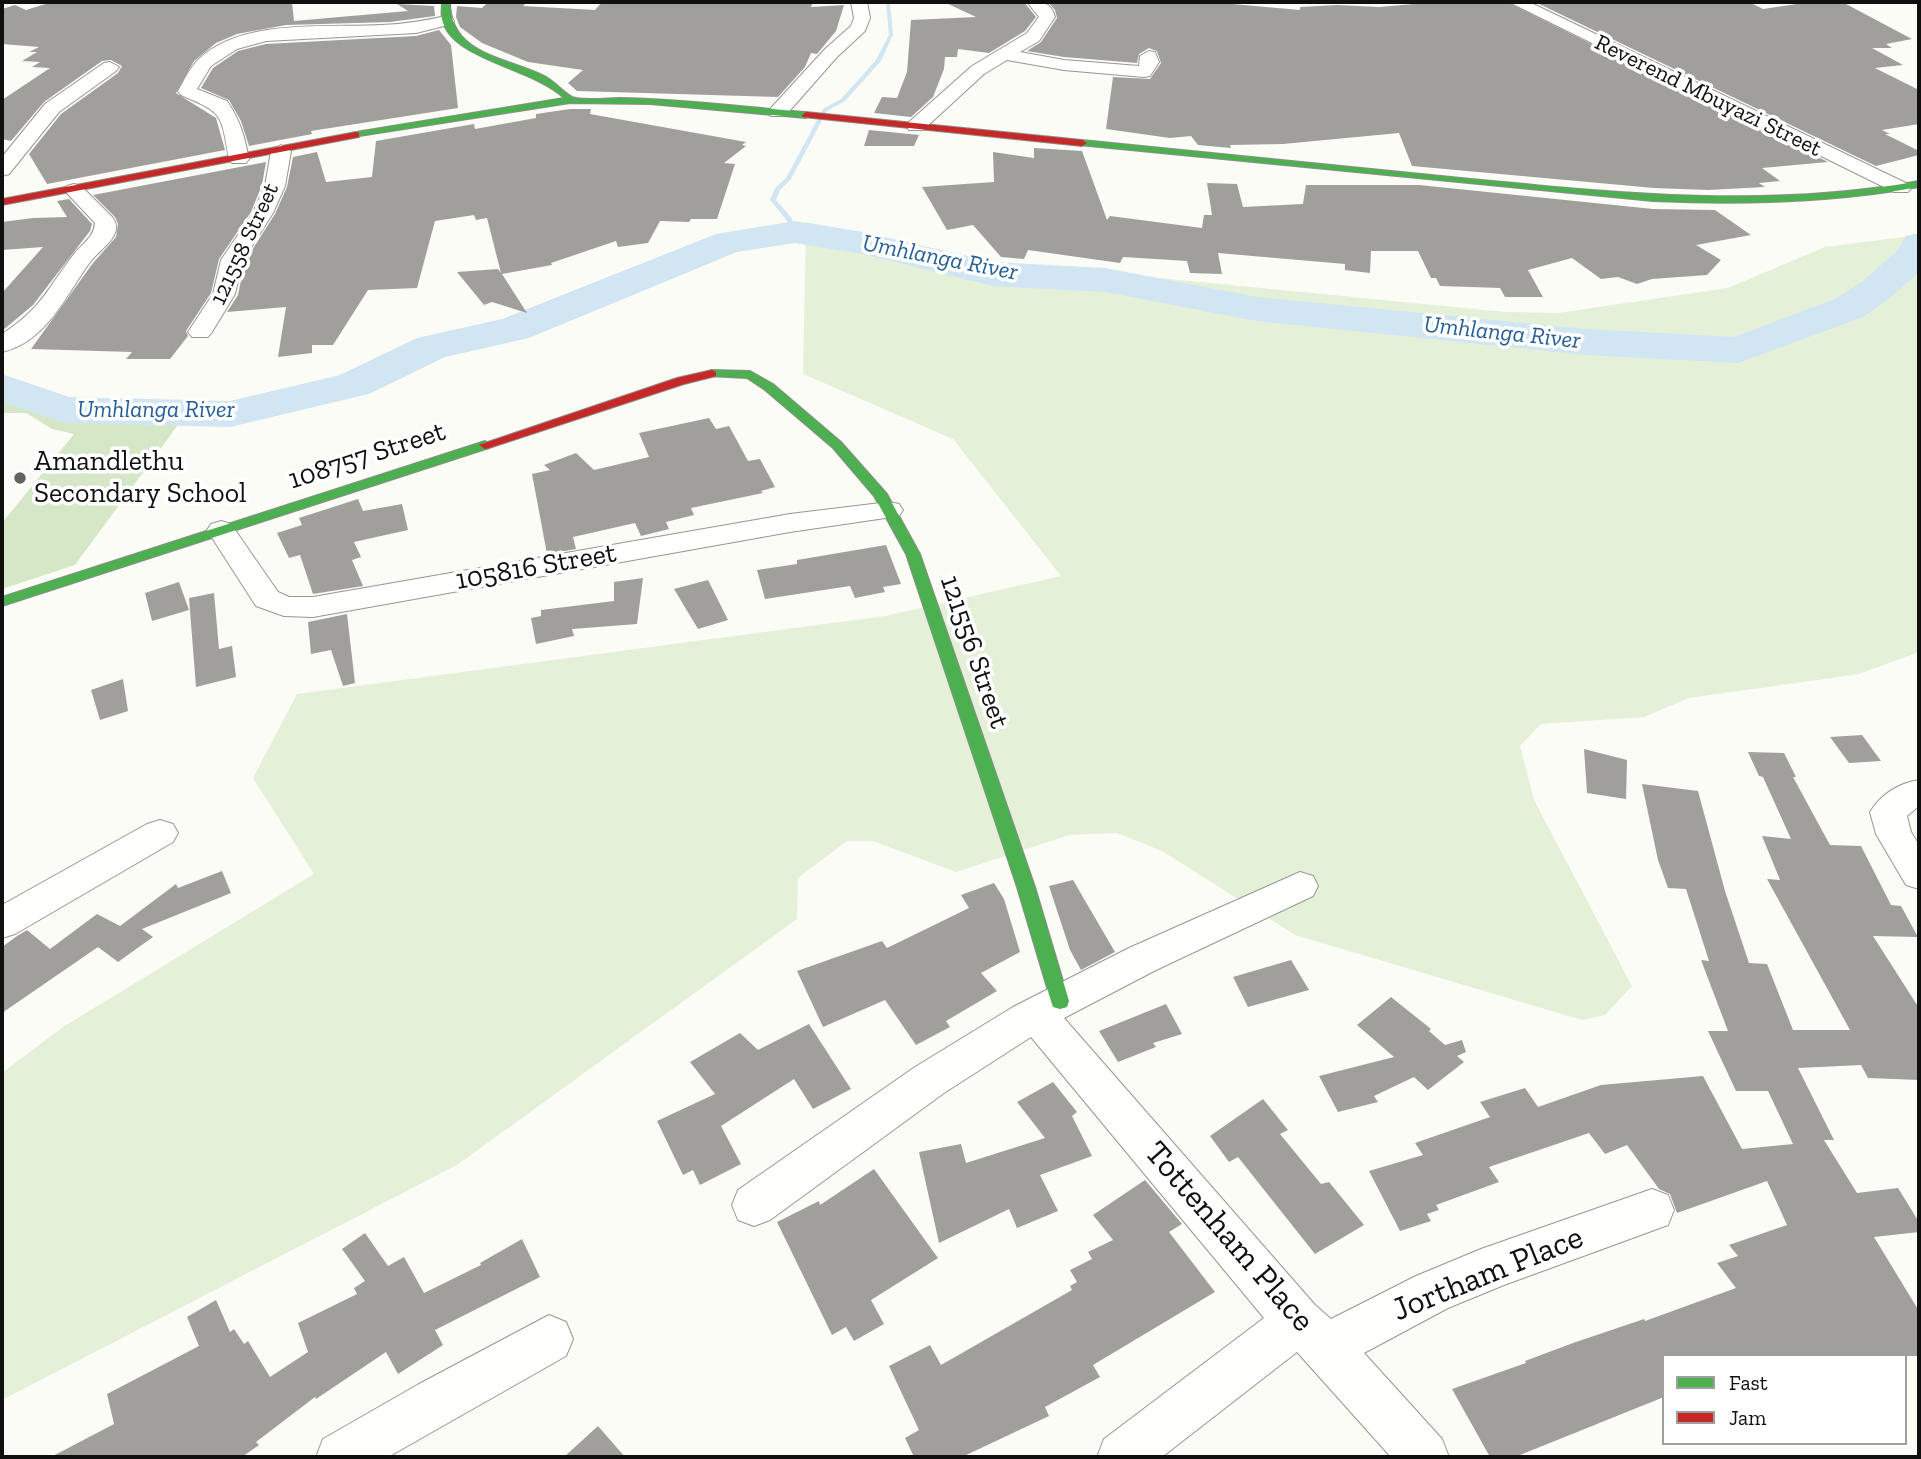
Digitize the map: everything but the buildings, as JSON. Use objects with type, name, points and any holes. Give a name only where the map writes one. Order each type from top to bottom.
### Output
[{"type":"street","points":[[446,2],[446,21],[452,34],[463,42],[551,81],[570,100]]},
{"type":"street","points":[[786,113],[831,53],[859,27],[862,18],[859,2]]},
{"type":"street","points":[[916,126],[978,70],[1033,37],[1043,27],[1047,17],[1045,10],[1035,2]]},
{"type":"street","name":"Reverend Mbuyazi Street","points":[[1517,2],[1910,186]]},
{"type":"street","points":[[239,159],[233,125],[219,105],[187,90],[193,74],[215,56],[241,40],[266,34],[403,29],[433,26],[446,21]]},
{"type":"street","points":[[1003,54],[1064,65],[1144,72],[1150,62],[1149,56]]},
{"type":"street","points":[[2,170],[52,108],[110,67]]},
{"type":"street","points":[[2,202],[422,123],[570,100],[650,100],[1615,196],[1719,203],[1806,201],[1858,196],[1910,186]]},
{"type":"street","name":"121558 Street","points":[[200,332],[225,294],[233,260],[263,213],[275,186],[281,151]]},
{"type":"street","points":[[2,345],[32,325],[50,307],[83,257],[105,234],[106,222],[74,190]]},
{"type":"street","name":"108757 Street","points":[[2,602],[681,381],[718,373],[750,376]]},
{"type":"street","name":"121556 Street","points":[[750,376],[788,401],[863,472],[889,510],[913,554],[1026,887],[1048,1008]]},
{"type":"street","name":"105816 Street","points":[[221,530],[267,599],[277,606],[313,607],[790,523],[889,510]]},
{"type":"street","points":[[1919,793],[1910,794],[1888,812],[1894,834],[1919,876]]},
{"type":"street","points":[[2,923],[160,833]]},
{"type":"street","points":[[754,1205],[939,1074],[1048,1008],[1300,886]]},
{"type":"street","name":"Tottenham Place","points":[[1048,1008],[1313,1334],[1424,1457]]},
{"type":"street","name":"Jortham Place","points":[[1122,1457],[1313,1334],[1652,1210]]},
{"type":"street","points":[[341,1457],[549,1339]]},
{"type":"green space","points":[[806,222],[997,262],[1505,312],[1558,313],[1728,288],[1825,247],[1919,235],[1919,652],[1859,674],[1689,698],[1644,717],[1541,724],[1520,746],[1534,800],[1632,986],[1605,1015],[1582,1020],[1295,935],[1162,851],[1117,833],[1069,835],[956,872],[873,841],[847,841],[798,878],[797,919],[457,1165],[2,1400],[2,1073],[63,1027],[314,874],[253,778],[297,694],[885,616],[1061,576],[953,439],[803,374]]},
{"type":"green space","points":[[2,394],[58,415],[183,418],[75,565],[2,589],[2,523],[74,434],[52,429],[26,413],[2,413]]},
{"type":"waterway","points":[[795,232],[788,217],[773,200],[777,189],[788,179],[825,110],[843,100],[878,61],[891,35],[888,2]]},
{"type":"waterway","name":"Umhlanga River","points":[[2,387],[64,410],[230,414],[354,385],[432,347],[514,329],[729,242],[795,232],[863,243],[993,274],[1105,280],[1257,309],[1586,342],[1738,350],[1849,308],[1877,289],[1915,255],[1919,244]]},
{"type":"traffic: fast","points":[[446,2],[446,19],[452,32],[463,43],[477,52],[544,79],[570,100]]},
{"type":"traffic: fast","points":[[356,135],[570,100],[650,101],[806,115]]},
{"type":"traffic: fast","points":[[1082,143],[1653,198],[1730,201],[1806,199],[1919,184]]},
{"type":"traffic: fast","points":[[712,374],[750,375],[769,387],[837,445],[880,494],[913,554],[1026,887],[1060,1001]]},
{"type":"traffic: fast","points":[[2,602],[485,445]]},
{"type":"traffic: jam","points":[[806,115],[1082,143]]},
{"type":"traffic: jam","points":[[2,202],[356,135]]},
{"type":"traffic: jam","points":[[485,445],[681,381],[712,374]]},
{"type":"place","name":"Amandlethu Secondary School","points":[[20,478]]}]
